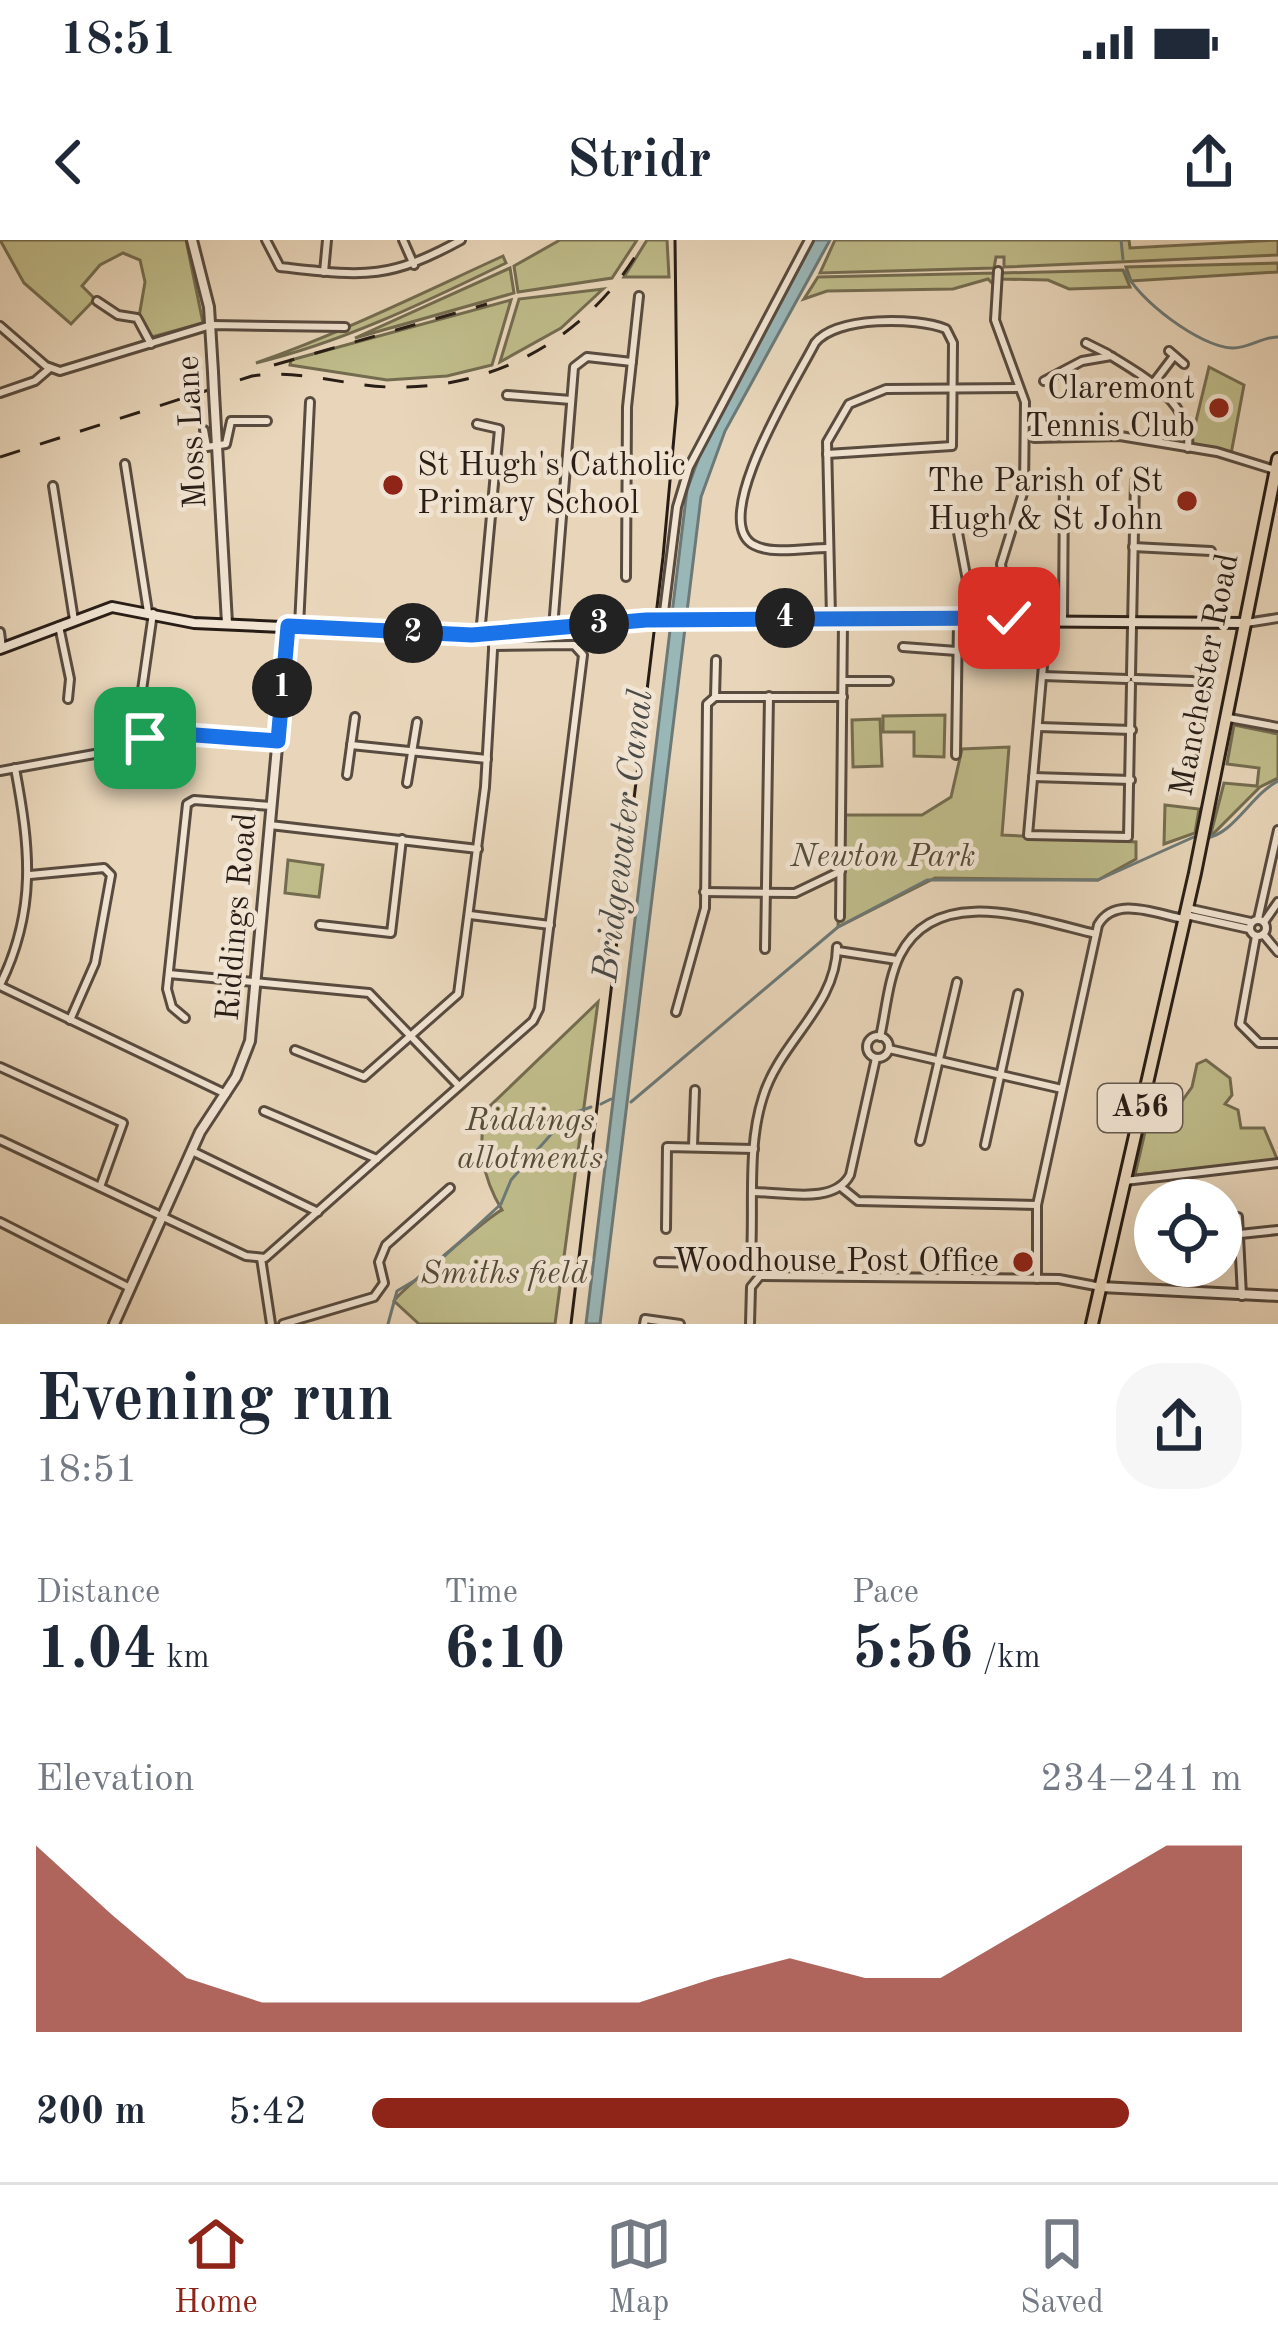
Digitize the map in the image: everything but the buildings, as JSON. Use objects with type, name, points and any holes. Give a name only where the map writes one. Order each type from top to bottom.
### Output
[{"type":"highway","name":"Manchester Road","points":[[1188,918],[1277,464]]},
{"type":"highway","name":"A56","points":[[1092,1324],[1188,918]]},
{"type":"street","name":"Moss Lane","points":[[192,240],[211,325],[227,623]]},
{"type":"street","points":[[266,240],[277,266],[369,275],[413,265],[461,240]]},
{"type":"street","points":[[324,272],[327,240]]},
{"type":"street","points":[[403,240],[413,265]]},
{"type":"street","points":[[663,620],[677,507],[689,466],[809,240]]},
{"type":"street","points":[[998,272],[994,320],[1025,402],[1026,476],[1002,553],[1009,618]]},
{"type":"street","points":[[626,577],[632,362],[639,296]]},
{"type":"street","points":[[97,301],[118,315],[137,318],[151,344]]},
{"type":"street","points":[[827,454],[949,448],[955,440],[953,344],[940,326],[849,323],[822,334],[754,463],[738,518],[746,539],[758,547],[829,548]]},
{"type":"street","points":[[0,326],[50,368],[62,371],[211,325],[345,327]]},
{"type":"street","points":[[1086,343],[1152,385],[1187,420],[1188,448]]},
{"type":"street","points":[[1152,385],[1172,354],[1184,364]]},
{"type":"street","points":[[1043,381],[1082,361],[1111,356]]},
{"type":"street","points":[[553,628],[571,400],[580,360],[632,362]]},
{"type":"street","points":[[0,394],[35,381],[50,368]]},
{"type":"street","points":[[831,617],[827,454],[831,429],[855,398],[886,389],[1018,388]]},
{"type":"street","points":[[507,395],[571,400]]},
{"type":"street","points":[[294,627],[310,402]]},
{"type":"street","points":[[204,430],[207,447],[218,448],[226,444],[231,421],[267,421]]},
{"type":"street","points":[[477,424],[499,429],[480,634]]},
{"type":"street","points":[[1034,438],[1120,436],[1277,464]]},
{"type":"street","points":[[124,464],[151,612],[136,737]]},
{"type":"street","points":[[1063,619],[1064,480]]},
{"type":"street","points":[[1048,619],[1028,835],[1124,838],[1131,833],[1135,481]]},
{"type":"street","points":[[53,486],[74,620]]},
{"type":"street","points":[[935,517],[954,517],[956,522],[974,618]]},
{"type":"street","points":[[1133,547],[1210,551]]},
{"type":"street","points":[[0,632],[1,649],[112,607],[227,623],[480,634],[634,620],[843,617],[1245,623],[1278,618]]},
{"type":"street","points":[[840,917],[843,617]]},
{"type":"street","points":[[956,755],[958,618]]},
{"type":"street","points":[[59,626],[70,679],[65,697]]},
{"type":"street","name":"Riddings Road","points":[[114,1324],[191,1151],[226,1094],[250,1041],[278,741],[294,627]]},
{"type":"street","points":[[295,1050],[364,1078],[458,994],[488,760],[494,633]]},
{"type":"street","points":[[261,1258],[537,1014],[583,653],[574,645],[493,646]]},
{"type":"street","points":[[903,647],[957,651]]},
{"type":"street","points":[[715,697],[716,661]]},
{"type":"street","points":[[1043,676],[1192,681]]},
{"type":"street","points":[[843,681],[889,681]]},
{"type":"street","points":[[765,949],[769,696]]},
{"type":"street","points":[[676,1012],[704,919],[707,704],[715,697],[842,697]]},
{"type":"street","points":[[346,775],[355,717]]},
{"type":"street","points":[[1225,718],[1278,727]]},
{"type":"street","points":[[406,783],[417,722]]},
{"type":"street","points":[[1038,727],[1132,730]]},
{"type":"street","points":[[0,771],[114,750],[136,737],[182,734],[278,741]]},
{"type":"street","points":[[351,745],[488,760]]},
{"type":"street","points":[[15,768],[30,874],[18,947],[0,986],[226,1094]]},
{"type":"street","points":[[1033,777],[1131,780]]},
{"type":"street","points":[[184,1018],[168,998],[188,802],[272,806]]},
{"type":"street","points":[[270,825],[478,849]]},
{"type":"street","points":[[1278,830],[1239,1018],[1259,1043],[1278,1043]]},
{"type":"street","points":[[320,925],[391,934],[402,838]]},
{"type":"street","points":[[30,874],[104,868],[111,875],[95,963],[70,1019]]},
{"type":"street","points":[[704,892],[805,891],[841,871]]},
{"type":"street","points":[[1257,927],[1278,902]]},
{"type":"street","points":[[1037,1279],[1037,1205],[1096,934],[1105,914],[1120,908],[1257,927],[1278,952]]},
{"type":"street","points":[[1062,1089],[889,1049],[880,1037],[897,961],[922,927],[960,911],[1096,934]]},
{"type":"street","points":[[469,915],[550,925]]},
{"type":"street","points":[[1188,918],[1257,927]]},
{"type":"street","points":[[760,1276],[753,1264],[754,1149],[770,1076],[824,998],[837,949],[897,961]]},
{"type":"street","points":[[169,974],[366,992],[459,1086]]},
{"type":"street","points":[[920,1141],[957,982]]},
{"type":"street","points":[[985,1144],[1018,994]]},
{"type":"street","points":[[754,1192],[827,1193],[842,1188],[850,1175],[876,1058],[868,1043],[880,1037]]},
{"type":"street","points":[[876,1058],[889,1049]]},
{"type":"street","points":[[0,1067],[123,1123],[100,1187]]},
{"type":"street","points":[[693,1147],[695,1090]]},
{"type":"street","points":[[264,1111],[376,1159]]},
{"type":"street","points":[[0,1140],[261,1258]]},
{"type":"street","points":[[666,1229],[667,1147],[754,1149]]},
{"type":"street","points":[[191,1151],[318,1212]]},
{"type":"street","points":[[1125,1180],[1278,1163]]},
{"type":"street","points":[[283,1324],[379,1293],[384,1283],[380,1256],[386,1245],[450,1188]]},
{"type":"street","points":[[842,1188],[858,1201],[1037,1205]]},
{"type":"street","points":[[0,1223],[130,1288]]},
{"type":"street","points":[[1242,1234],[1278,1230]]},
{"type":"street","points":[[261,1258],[271,1324]]},
{"type":"street","points":[[658,1262],[753,1264]]},
{"type":"street","points":[[760,1276],[1037,1279],[1278,1296]]},
{"type":"street","points":[[750,1324],[752,1287],[760,1276]]},
{"type":"street","points":[[1242,1287],[1242,1296]]},
{"type":"street","points":[[644,1324],[645,1319],[680,1324]]},
{"type":"green space","points":[[0,240],[186,240],[203,323],[152,337],[139,317],[145,282],[140,260],[123,253],[100,265],[82,286],[95,299],[71,324],[24,283]]},
{"type":"green space","points":[[560,240],[637,240],[612,278],[518,292],[514,266]]},
{"type":"green space","points":[[647,240],[667,240],[669,277],[624,277]]},
{"type":"green space","points":[[835,240],[1129,240],[1130,248],[1278,240],[1278,255],[1004,267],[1004,257],[996,257],[994,268],[820,273]]},
{"type":"green space","points":[[503,256],[506,263],[384,320],[256,363],[350,326]]},
{"type":"green space","points":[[1278,263],[1278,272],[1131,281],[1126,267]]},
{"type":"green space","points":[[510,268],[514,293],[355,338]]},
{"type":"green space","points":[[1123,270],[1130,287],[1069,289],[1048,280],[1000,279],[1001,273]]},
{"type":"green space","points":[[996,273],[993,284],[988,279],[953,289],[827,291],[804,299],[818,277]]},
{"type":"green space","points":[[603,289],[561,328],[500,362],[519,299]]},
{"type":"green space","points":[[511,300],[492,365],[447,376],[387,380],[290,365],[291,360]]},
{"type":"green space","name":"Claremont Tennis Club","points":[[1209,367],[1244,385],[1231,454],[1190,446]]},
{"type":"green space","points":[[945,715],[944,757],[914,756],[914,732],[883,732],[883,716]]},
{"type":"green space","points":[[880,719],[882,766],[853,767],[852,720]]},
{"type":"green space","points":[[1234,725],[1278,734],[1278,778],[1260,787],[1210,837],[1224,783],[1257,786],[1259,768],[1227,764]]},
{"type":"green space","name":"Newton Park","points":[[1009,747],[1002,835],[1136,842],[1136,859],[1098,880],[935,878],[838,927],[841,815],[922,815],[951,797],[962,749]]},
{"type":"green space","points":[[1165,805],[1199,809],[1195,833],[1164,844]]},
{"type":"green space","points":[[288,860],[323,865],[319,897],[285,893]]},
{"type":"green space","points":[[598,1002],[555,1324],[419,1324],[394,1301],[502,1210],[483,1159],[482,1132],[490,1106]]},
{"type":"green space","points":[[1206,1060],[1230,1078],[1232,1095],[1225,1104],[1238,1110],[1241,1128],[1264,1128],[1278,1161],[1135,1175],[1152,1102],[1182,1101],[1192,1087],[1197,1064]]},
{"type":"water","points":[[814,240],[830,240],[725,431],[701,497],[600,1324],[586,1324],[687,490],[703,446]]},
{"type":"waterway","points":[[1121,240],[1123,259]]},
{"type":"waterway","points":[[1125,271],[1156,307],[1187,331],[1219,346],[1238,348],[1278,337]]},
{"type":"waterway","points":[[1206,838],[1225,830],[1278,781]]},
{"type":"waterway","points":[[631,1102],[838,927],[927,880],[1098,880],[1196,836]]},
{"type":"waterway","points":[[601,1104],[611,1099]]},
{"type":"waterway","points":[[388,1324],[397,1291],[424,1275],[501,1204],[511,1180],[568,1115],[591,1107]]},
{"type":"tram line","points":[[571,1324],[663,557],[677,404],[675,240]]},
{"type":"railway","points":[[0,457],[252,376],[287,374],[388,387],[428,386],[503,367],[538,351],[598,304],[645,240]]},
{"type":"railway","points":[[274,365],[487,304]]},
{"type":"place","name":"Claremont Tennis Club","points":[[1219,408]]},
{"type":"place","name":"St Hugh's Catholic Primary School","points":[[393,485]]},
{"type":"place","name":"The Parish of St Hugh & St John","points":[[1187,501]]},
{"type":"place","name":"Woodhouse Post Office","points":[[1023,1262]]},
{"type":"route","points":[[145,738],[182,734],[278,741],[288,626],[472,635],[646,620],[1009,618]]},
{"type":"water label","name":"Bridgewater Canal","points":[[625,836]]},
{"type":"park label","name":"Riddings allotments","points":[[530,1140]]},
{"type":"park label","name":"Smiths field","points":[[504,1274]]}]
